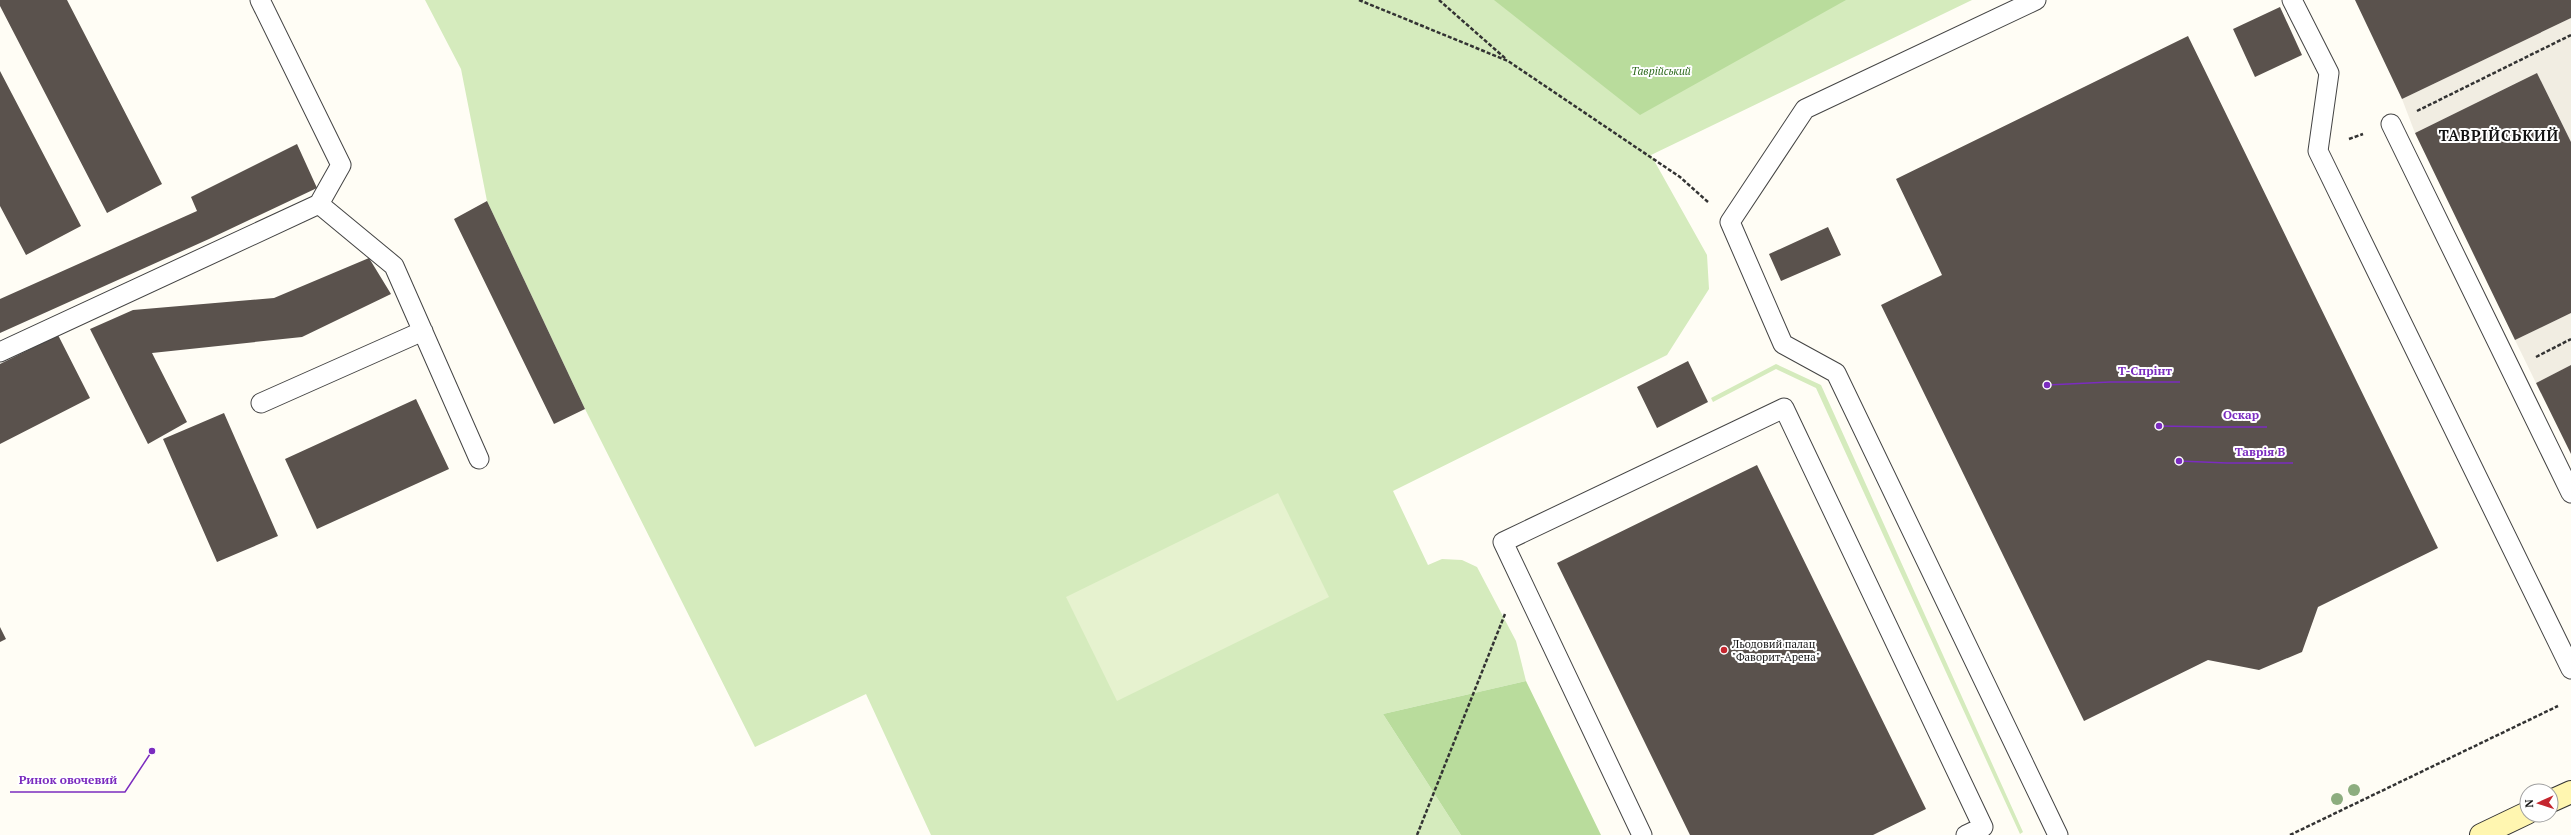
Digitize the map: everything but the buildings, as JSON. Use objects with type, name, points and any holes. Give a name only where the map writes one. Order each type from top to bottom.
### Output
[{"type":"street","points":[[2559,797],[2571,792]]},
{"type":"street","points":[[2481,835],[2519,817]]},
{"type":"lane","points":[[0,352],[319,204],[341,165],[260,0]]},
{"type":"lane","points":[[2036,0],[1805,109],[1730,222],[1783,344],[1836,373],[2058,835]]},
{"type":"lane","points":[[2292,0],[2329,73],[2318,151],[2571,669]]},
{"type":"lane","points":[[2391,124],[2571,493]]},
{"type":"lane","points":[[319,204],[394,266],[479,459]]},
{"type":"lane","points":[[261,403],[423,330]]},
{"type":"lane","points":[[1642,835],[1503,542],[1784,408],[1983,827],[1966,835]]},
{"type":"path","points":[[1359,0],[1508,61]]},
{"type":"path","points":[[1439,0],[1508,61],[1680,177],[1730,222]]},
{"type":"path","points":[[2318,151],[2391,124],[2571,35]]},
{"type":"path","points":[[2510,369],[2571,339]]},
{"type":"path","points":[[1417,835],[1520,577]]},
{"type":"path","points":[[2290,835],[2558,706]]},
{"type":"green space","name":"Таврійський","points":[[425,0],[1972,0],[1651,155],[1707,255],[1709,289],[1667,355],[1393,491],[1428,565],[1442,559],[1462,560],[1477,567],[1516,641],[1526,681],[1383,714],[1461,835],[931,835],[866,694],[755,747],[585,409],[487,201],[461,69]]},
{"type":"green space","name":"Таврійський","points":[[1494,0],[1846,0],[1640,115]]},
{"type":"green space","points":[[1776,364],[1821,385],[2023,832],[2020,834],[1816,388],[1776,369],[1713,402],[1711,398]]},
{"type":"green space","points":[[1278,493],[1329,597],[1117,701],[1066,597]]},
{"type":"green space","points":[[1526,681],[1601,835],[1461,835],[1383,714]]},
{"type":"shaded area","points":[[2571,18],[2571,142],[2537,73],[2415,133],[2402,99]]},
{"type":"shaded area","points":[[2571,313],[2571,365],[2536,383],[2515,340]]},
{"type":"place","name":"Т-Спрінт","points":[[2047,385]]},
{"type":"place","name":"Оскар","points":[[2159,426]]},
{"type":"place","name":"Таврія В","points":[[2179,461]]},
{"type":"place","name":"Льодовий палац \"Фаворит-Арена\"","points":[[1724,650]]},
{"type":"place","name":"Ринок овочевий","points":[[152,751]]},
{"type":"district","name":"ТАВРІЙСЬКИЙ","points":[[2499,136]]}]
